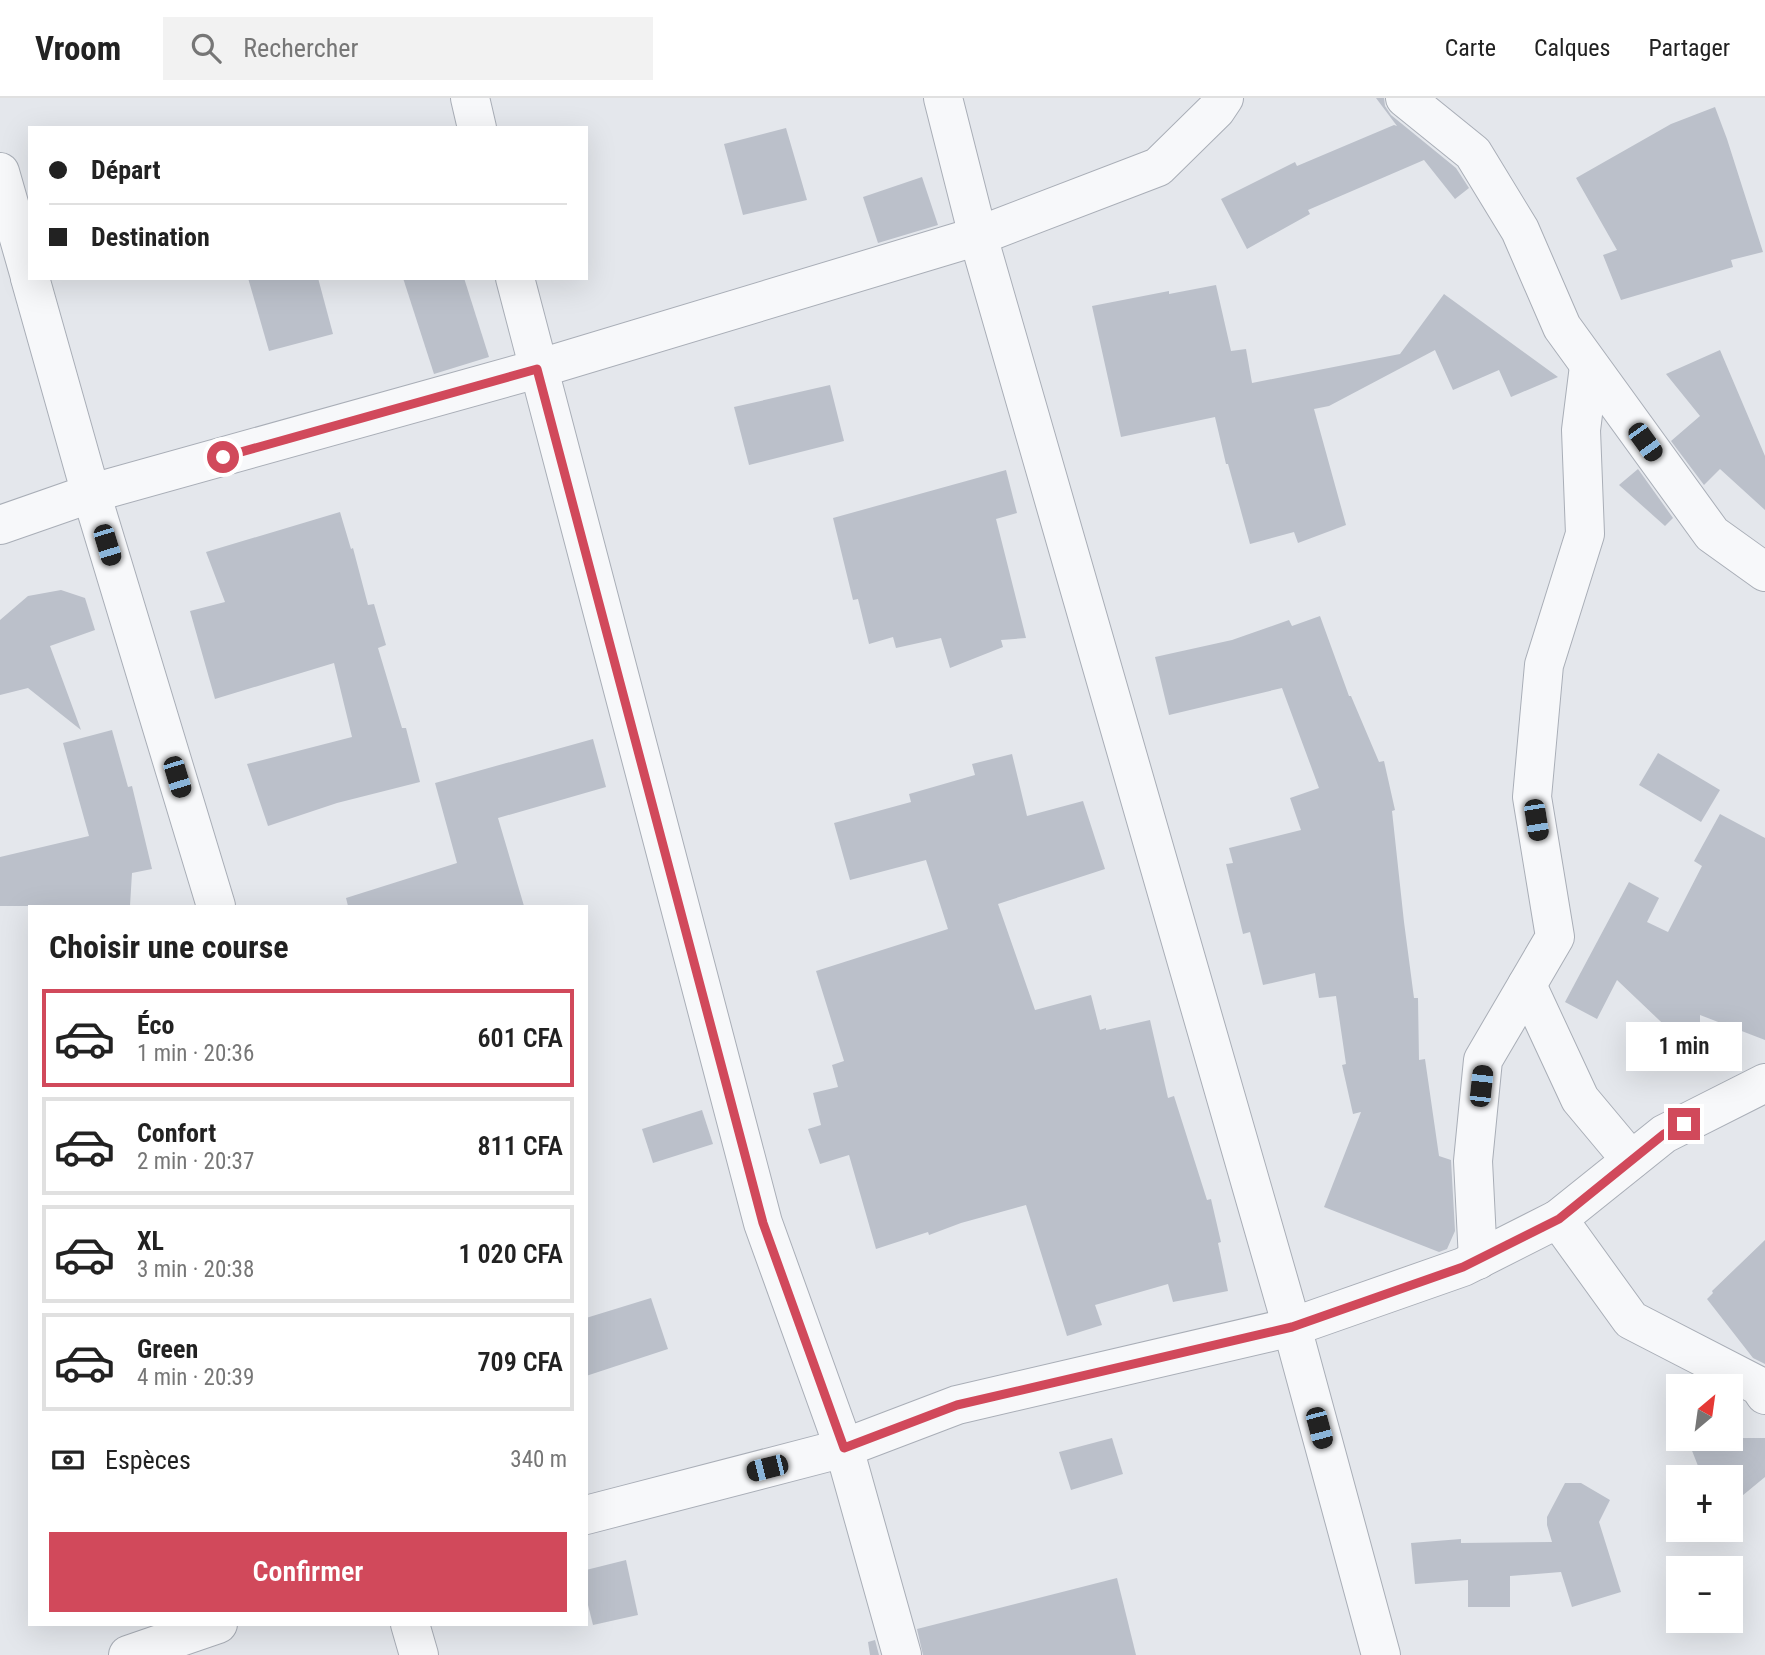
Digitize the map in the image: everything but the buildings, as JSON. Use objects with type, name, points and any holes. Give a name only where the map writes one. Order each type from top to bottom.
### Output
[{"type":"street","points":[[470,98],[477,126]]},
{"type":"street","points":[[943,98],[978,236],[1292,1327],[1381,1655]]},
{"type":"street","points":[[0,525],[92,493],[537,369],[978,236],[1158,167],[1216,110],[1224,98]]},
{"type":"street","points":[[1424,101],[1473,153],[1520,230],[1562,327],[1589,366],[1712,534],[1765,572]]},
{"type":"street","points":[[0,172],[28,271]]},
{"type":"street","points":[[31,280],[216,905]]},
{"type":"street","points":[[515,280],[763,1223],[844,1448],[902,1655]]},
{"type":"street","points":[[1478,1260],[1473,1161],[1483,1060],[1555,937],[1532,797],[1544,665],[1585,534],[1581,430],[1589,366]]},
{"type":"street","points":[[1527,985],[1580,1100],[1631,1160]]},
{"type":"street","points":[[588,1514],[844,1448],[957,1405],[1292,1327],[1463,1267],[1559,1219],[1664,1134],[1765,1083]]},
{"type":"street","points":[[1559,1219],[1631,1320],[1759,1386],[1765,1395]]},
{"type":"street","points":[[128,1655],[212,1626]]},
{"type":"street","points":[[411,1626],[419,1655]]},
{"type":"route","points":[[223,457],[537,369],[763,1223],[844,1448],[957,1405],[1292,1327],[1463,1267],[1559,1219],[1664,1134],[1684,1124]]}]
